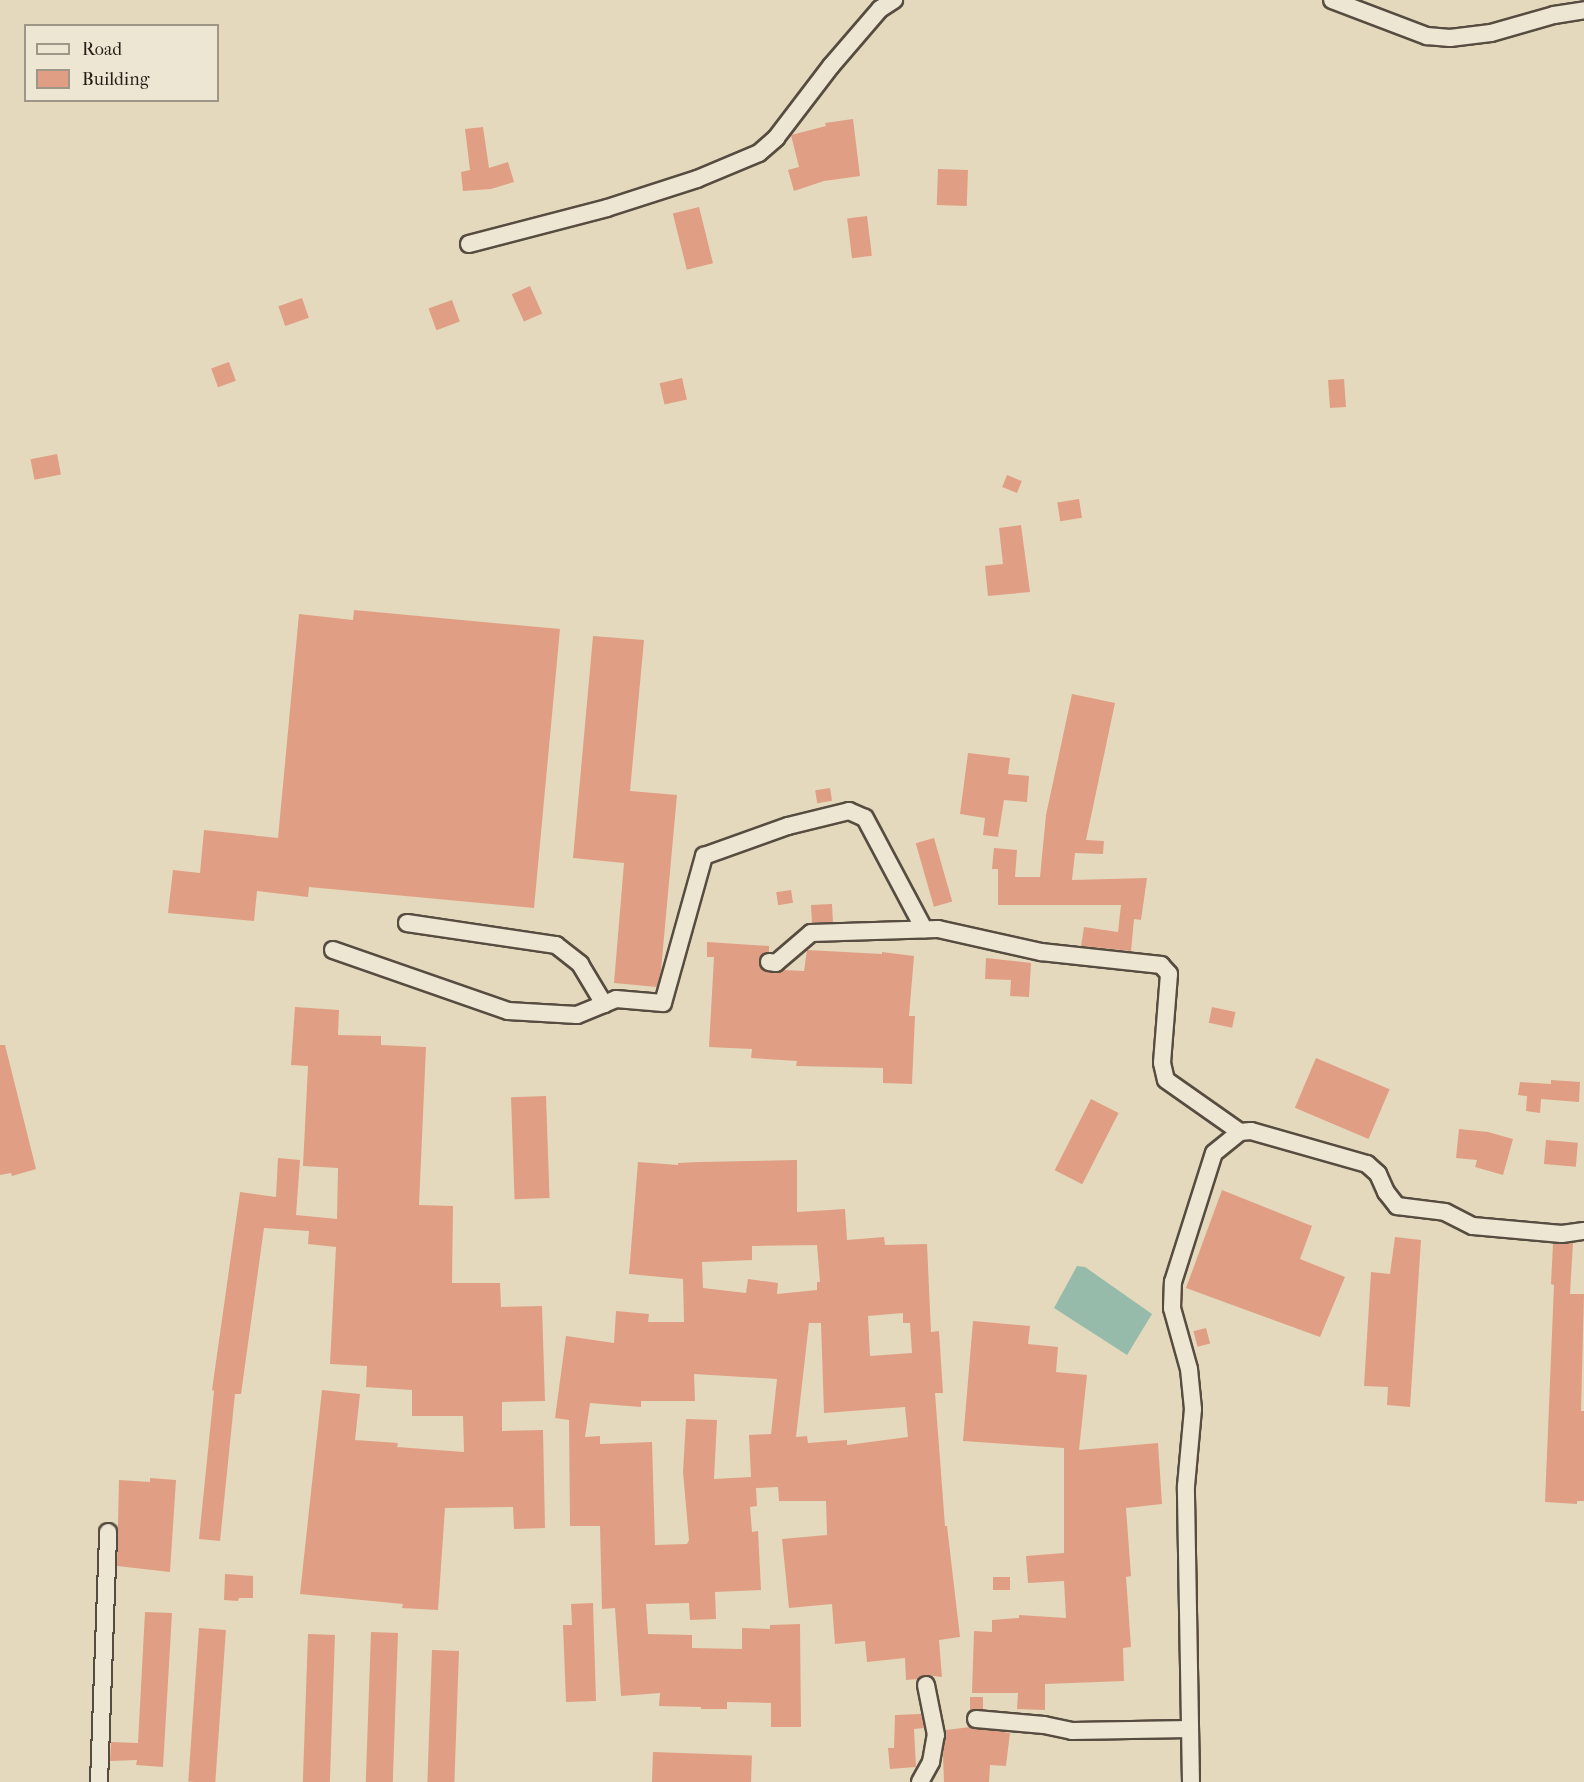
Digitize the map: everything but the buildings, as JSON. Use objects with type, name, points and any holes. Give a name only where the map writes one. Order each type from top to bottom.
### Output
[{"type":"street","points":[[469,244],[607,208],[697,179],[759,153],[776,138],[831,66],[880,9],[894,0]]},
{"type":"street","points":[[1332,0],[1427,36],[1450,38],[1472,37],[1554,15],[1584,10]]},
{"type":"street","points":[[333,950],[508,1011],[577,1015],[616,999],[663,1003],[704,856],[788,826],[849,811],[865,818],[924,929]]},
{"type":"street","points":[[407,923],[556,945],[580,964],[604,1004]]},
{"type":"street","points":[[769,962],[776,963],[811,933],[938,929],[1041,952],[1161,965],[1169,974],[1162,1063],[1166,1080],[1240,1132]]},
{"type":"street","points":[[1191,1782],[1186,1486],[1193,1409],[1189,1369],[1172,1308],[1173,1282],[1214,1153],[1240,1132],[1251,1131],[1367,1164],[1378,1174],[1386,1192],[1397,1206],[1445,1212],[1473,1226],[1562,1234],[1584,1231]]},
{"type":"street","points":[[99,1782],[108,1533]]},
{"type":"street","points":[[920,1782],[931,1762],[936,1735],[926,1685]]},
{"type":"street","points":[[976,1719],[1044,1725],[1072,1731],[1190,1729]]},
{"type":"shaded area","points":[[1077,1266],[1085,1267],[1152,1314],[1127,1355],[1054,1308]]}]
